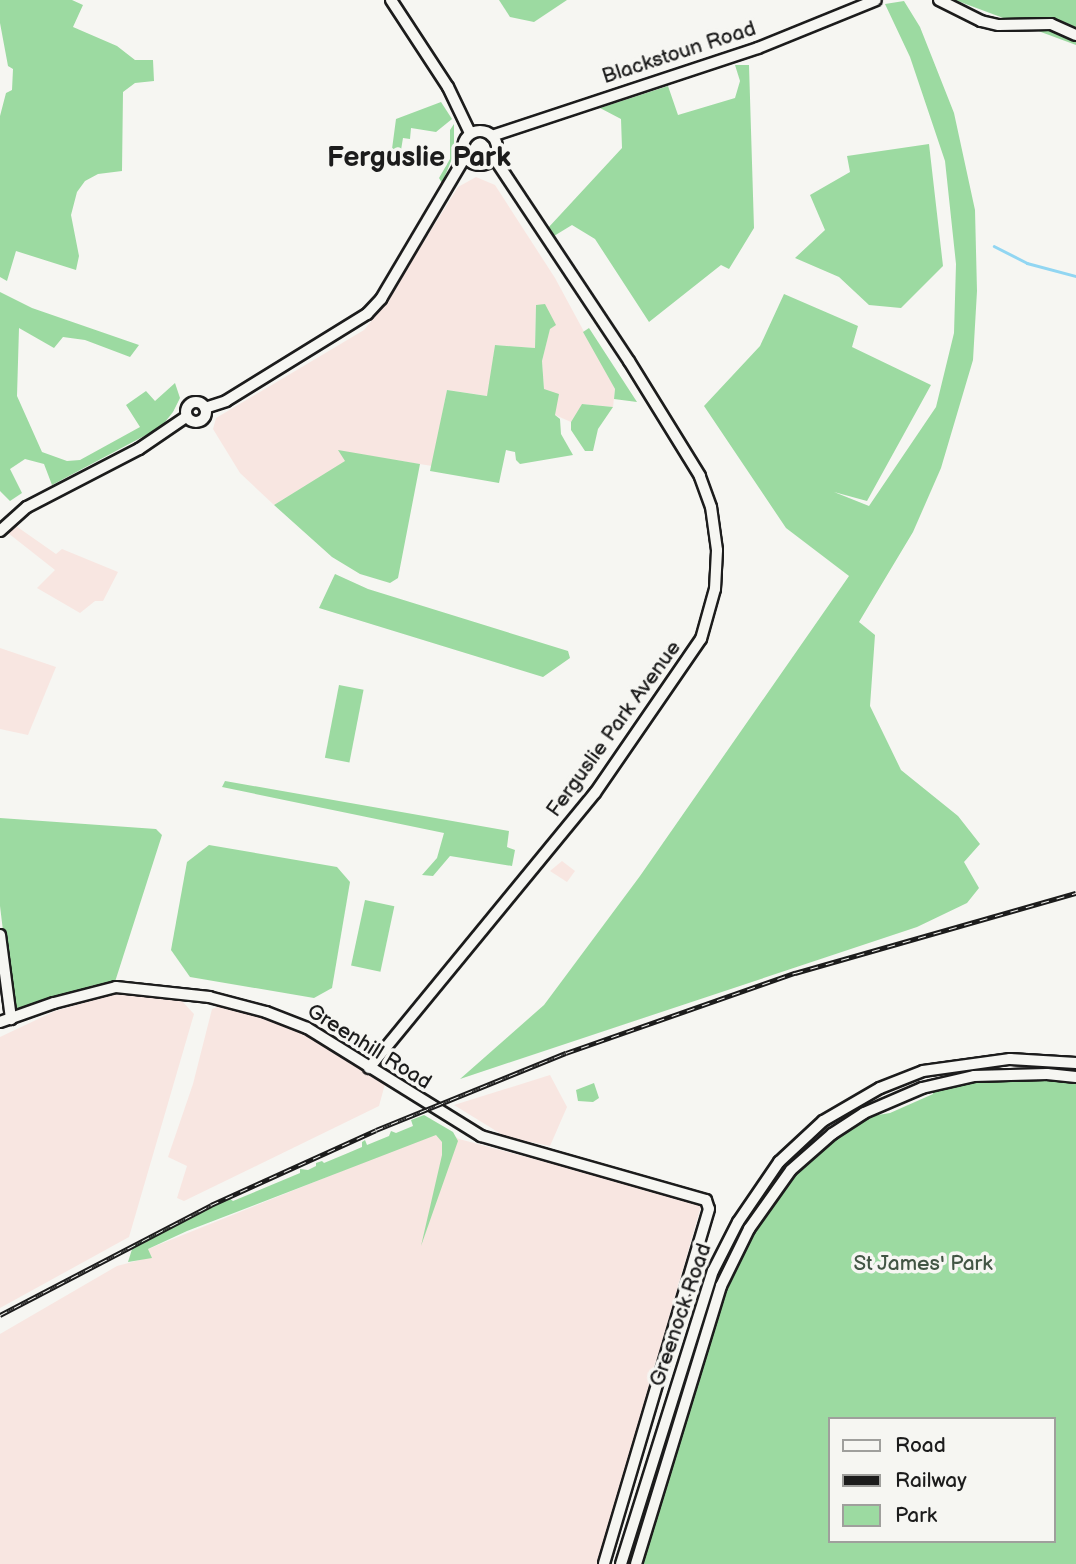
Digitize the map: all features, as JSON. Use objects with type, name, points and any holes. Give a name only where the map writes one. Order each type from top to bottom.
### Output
[{"type":"main road","name":"Greenock Road","points":[[621,1564],[709,1280],[738,1222],[779,1162],[823,1121],[880,1088],[923,1071],[1010,1059],[1076,1063]]},
{"type":"main road","name":"Greenock Road","points":[[636,1564],[721,1286],[754,1220],[791,1170],[832,1134],[864,1113],[922,1088],[957,1078],[985,1075],[1048,1074],[1076,1077]]},
{"type":"street","points":[[391,0],[448,87],[470,133]]},
{"type":"street","name":"Blackstoun Road","points":[[492,136],[758,48],[876,0]]},
{"type":"street","points":[[939,0],[981,21],[999,25],[1051,24],[1076,35]]},
{"type":"street","points":[[482,131],[492,136],[497,147],[494,158],[479,165],[465,157],[462,146],[470,133],[482,131]]},
{"type":"street","points":[[0,531],[27,507],[139,449],[186,417],[185,410],[191,403],[198,402],[205,408],[226,401],[367,314],[381,299],[465,157]]},
{"type":"street","name":"Ferguslie Park Avenue","points":[[369,1068],[595,793],[701,639],[715,589],[715,539],[711,507],[700,476],[629,361],[494,158]]},
{"type":"street","points":[[0,935],[5,1021]]},
{"type":"street","name":"Greenhill Road","points":[[5,1021],[54,1003],[116,987],[157,989],[209,997],[295,1022],[481,1136],[700,1197],[709,1203],[604,1564]]},
{"type":"shaded area","points":[[476,177],[495,185],[555,278],[615,389],[613,407],[583,404],[571,422],[555,415],[544,389],[542,361],[550,328],[536,305],[535,348],[495,345],[488,396],[447,390],[432,466],[339,451],[346,461],[274,505],[240,473],[213,429],[216,418],[364,330],[383,307],[458,187]]},
{"type":"shaded area","points":[[16,526],[56,554],[62,549],[118,572],[103,601],[95,601],[80,613],[37,588],[55,570],[8,533]]},
{"type":"shaded area","points":[[0,648],[56,667],[28,735],[0,729]]},
{"type":"shaded area","points":[[562,861],[575,871],[567,882],[550,871]]},
{"type":"shaded area","points":[[119,993],[180,999],[194,1014],[129,1237],[0,1308],[0,1037],[55,1011]]},
{"type":"shaded area","points":[[220,1006],[289,1024],[385,1084],[379,1106],[184,1201],[177,1198],[187,1166],[168,1157],[193,1084],[212,1009]]},
{"type":"shaded area","points":[[550,1075],[567,1107],[550,1146],[506,1137],[454,1105]]},
{"type":"shaded area","points":[[435,1123],[459,1139],[702,1203],[598,1564],[0,1564],[0,1334],[117,1266],[151,1257],[148,1249],[426,1137]]},
{"type":"green space","points":[[0,0],[72,0],[83,5],[73,27],[117,46],[135,60],[153,60],[154,81],[135,83],[123,92],[122,171],[98,174],[85,181],[77,192],[71,215],[79,256],[76,270],[16,251],[7,281],[0,277],[0,116],[6,93],[12,90],[13,69],[8,66],[0,23]]},
{"type":"green space","points":[[499,0],[567,0],[534,22],[510,17]]},
{"type":"green space","points":[[955,0],[1076,0],[1076,45]]},
{"type":"green space","points":[[904,1],[920,27],[954,113],[975,210],[977,291],[973,360],[941,468],[913,532],[859,622],[875,635],[870,706],[901,770],[958,816],[980,844],[964,862],[979,888],[967,903],[917,927],[460,1079],[544,1005],[640,876],[849,576],[786,528],[704,406],[760,346],[784,294],[858,326],[852,347],[931,385],[867,501],[834,492],[869,506],[936,407],[954,333],[956,264],[945,161],[910,57],[885,4]]},
{"type":"green space","points":[[735,65],[749,65],[754,228],[729,269],[721,265],[649,322],[595,239],[572,225],[554,236],[548,228],[622,148],[621,119],[600,108],[668,86],[678,115],[735,98],[740,81]]},
{"type":"green space","points":[[441,102],[452,119],[436,132],[411,128],[410,139],[403,138],[401,150],[392,149],[396,119]]},
{"type":"green space","points":[[454,124],[454,154],[442,183],[439,178],[450,159],[450,130]]},
{"type":"green space","points":[[929,144],[943,266],[901,308],[869,305],[839,277],[795,258],[825,230],[810,195],[850,172],[847,156]]},
{"type":"green space","points":[[0,292],[32,308],[139,345],[130,357],[85,340],[63,337],[54,348],[19,328],[17,396],[42,452],[67,461],[80,460],[140,427],[126,405],[146,391],[155,401],[175,383],[180,398],[173,412],[161,427],[52,485],[44,464],[25,459],[10,469],[22,493],[10,501],[0,491]]},
{"type":"green space","points":[[545,304],[556,325],[550,329],[542,361],[544,389],[559,394],[555,415],[560,419],[561,434],[573,455],[520,464],[516,460],[515,452],[506,450],[499,483],[430,471],[447,390],[487,396],[495,345],[535,348],[536,305]]},
{"type":"green space","points":[[589,328],[637,402],[614,399],[615,389],[583,332]]},
{"type":"green space","points":[[582,404],[613,407],[598,429],[593,451],[585,451],[571,430],[571,422]]},
{"type":"green space","points":[[338,450],[420,464],[398,578],[390,583],[360,574],[332,557],[274,505],[345,461]]},
{"type":"green space","points":[[335,574],[368,589],[568,651],[570,658],[543,677],[319,608]]},
{"type":"green space","points":[[339,685],[364,690],[349,762],[325,758]]},
{"type":"green space","points":[[225,781],[509,831],[507,847],[515,850],[512,866],[450,856],[433,876],[422,875],[437,858],[444,833],[222,787]]},
{"type":"green space","points":[[0,818],[156,829],[162,835],[114,985],[94,985],[13,1013],[0,906]]},
{"type":"green space","points":[[209,845],[337,867],[350,882],[332,988],[314,998],[190,977],[171,950],[187,862]]},
{"type":"green space","points":[[365,900],[394,906],[380,972],[351,966]]},
{"type":"green space","name":"St James' Park","points":[[1034,1079],[1076,1082],[1076,1564],[640,1564],[733,1268],[746,1241],[794,1173],[825,1145],[866,1117],[890,1113],[933,1094],[932,1089],[972,1081]]},
{"type":"green space","points":[[594,1083],[599,1098],[593,1102],[578,1101],[576,1090]]},
{"type":"green space","points":[[424,1115],[453,1132],[458,1141],[421,1246],[442,1155],[442,1142],[436,1135],[187,1231],[148,1249],[152,1258],[128,1262],[133,1246],[229,1198],[233,1201],[300,1173],[300,1169],[308,1170],[316,1166],[316,1163],[324,1163],[348,1153],[362,1147],[365,1140],[367,1145],[389,1136],[391,1131],[396,1133],[413,1126],[411,1120]]},
{"type":"waterway","points":[[994,246],[1027,263],[1076,276]]},
{"type":"railway","points":[[0,1315],[211,1205],[376,1130],[566,1053],[795,973],[1076,893]]},
{"type":"district","name":"Ferguslie Park","points":[[419,158]]}]
